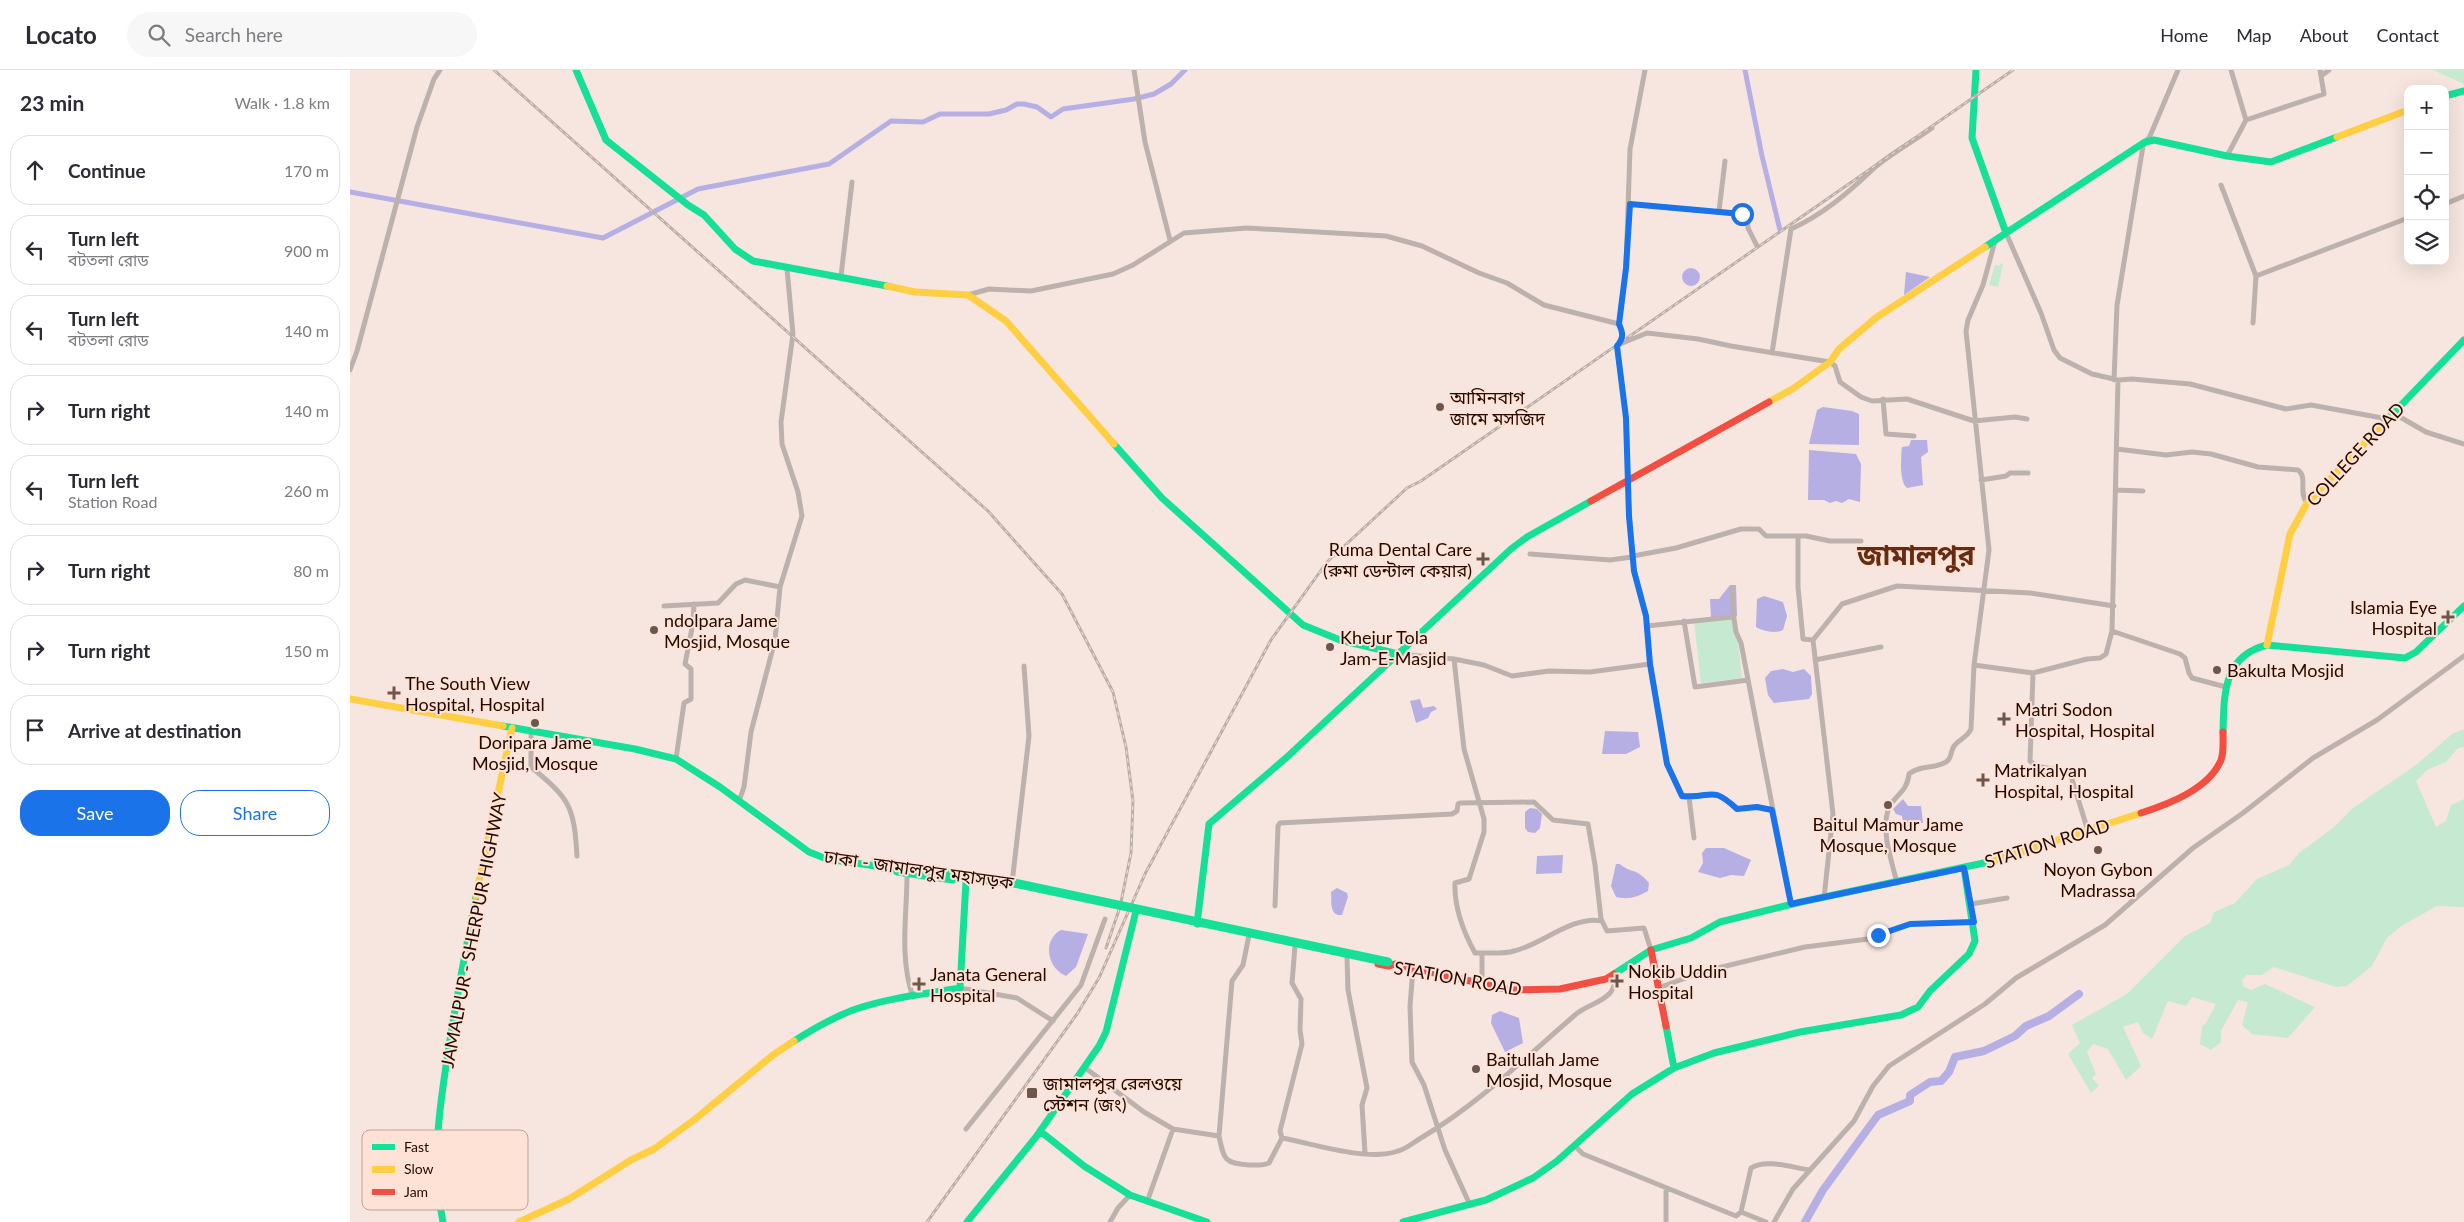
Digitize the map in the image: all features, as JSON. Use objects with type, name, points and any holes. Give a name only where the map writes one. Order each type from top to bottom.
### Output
[{"type":"main road","points":[[576,70],[606,140],[688,205],[704,215],[735,249],[753,261],[787,269],[841,276],[915,292],[968,295],[1006,321],[1162,498],[1287,611],[1313,631],[1398,654]]},
{"type":"main road","points":[[1976,70],[1972,138],[2006,232]]},
{"type":"main road","points":[[2449,95],[2464,91]]},
{"type":"main road","points":[[1197,924],[1209,824],[1286,758],[1527,537],[1794,388],[1830,362],[1839,349],[1877,317],[2145,142],[2154,140],[2227,156],[2271,162],[2404,112]]},
{"type":"main road","name":"COLLEGE ROAD","points":[[2267,645],[2290,534],[2307,503],[2464,340]]},
{"type":"main road","points":[[2267,645],[2405,658],[2416,652],[2464,606]]},
{"type":"main road","name":"STATION ROAD","points":[[883,867],[907,875],[1012,886],[1389,966],[1392,963],[1413,970],[1510,990],[1560,989],[1606,979],[1651,950],[1692,938],[1720,922],[1791,904],[1964,868],[2167,806],[2212,777],[2222,758],[2226,687],[2230,672],[2247,653],[2255,648],[2267,645]]},
{"type":"main road","name":"ঢাকা - জামালপুর মহাসড়ক","points":[[350,699],[635,749],[676,760],[739,801],[809,852],[827,858],[883,867],[1014,883],[1392,963]]},
{"type":"main road","name":"JAMALPUR - SHERPUR HIGHWAY","points":[[436,1130],[455,1004],[512,728]]},
{"type":"main road","points":[[1404,1222],[1494,1198],[1534,1178],[1575,1146],[1594,1127],[1641,1087],[1674,1068],[1724,1050],[1800,1032],[1901,1014],[1918,1007],[1930,991],[1969,954],[1975,941],[1974,922],[1964,868]]},
{"type":"main road","points":[[519,1222],[569,1199],[631,1160],[654,1149],[694,1120],[773,1055],[823,1023],[853,1010],[960,988],[966,881]]},
{"type":"main road","points":[[967,1222],[987,1200],[1040,1131],[1106,1032],[1136,911]]},
{"type":"main road","points":[[1651,950],[1674,1068]]},
{"type":"main road","points":[[1040,1131],[1084,1166],[1130,1195],[1207,1222]]},
{"type":"street","points":[[350,370],[358,351],[417,127],[434,79],[440,70]]},
{"type":"street","points":[[1134,70],[1145,142],[1170,240]]},
{"type":"street","points":[[1645,70],[1630,149],[1630,204],[1626,268],[1619,324],[1622,340],[1617,346],[1626,418],[1634,571],[1646,626],[1650,664],[1667,764],[1682,796],[1689,797],[1715,793],[1723,796],[1737,809],[1757,807],[1772,810]]},
{"type":"street","points":[[1974,665],[2033,673],[2100,658],[2106,654],[2112,631],[2114,606],[2117,306],[2145,142],[2150,136],[2178,70]]},
{"type":"street","points":[[2231,70],[2246,120]]},
{"type":"street","points":[[2227,156],[2246,120],[2324,94],[2321,73],[2328,70]]},
{"type":"street","points":[[1772,353],[1791,229],[1816,217],[1844,196],[1873,169],[1932,128]]},
{"type":"street","points":[[1719,212],[1725,161]]},
{"type":"street","points":[[841,276],[852,182]]},
{"type":"street","points":[[2220,185],[2256,276],[2253,322]]},
{"type":"street","points":[[2449,202],[2464,196]]},
{"type":"street","points":[[1630,204],[1742,214],[1747,217],[1748,228],[1757,246]]},
{"type":"street","points":[[2256,276],[2404,220]]},
{"type":"street","points":[[968,295],[989,289],[1031,291],[1097,278],[1133,265],[1170,240],[1184,233],[1247,228],[1386,236],[1422,246],[1479,273],[1507,283],[1544,305],[1619,324]]},
{"type":"street","points":[[2006,232],[2057,354],[2076,368],[2116,380],[2132,379],[2190,384],[2286,409],[2311,405],[2390,416],[2426,432],[2464,444]]},
{"type":"street","points":[[1897,883],[1888,833],[1888,809],[1906,788],[1909,774],[1927,766],[1945,763],[1950,759],[1956,744],[1968,736],[1970,729],[1974,665],[1989,550],[1974,421],[1966,330],[1968,320],[1983,285],[1995,240]]},
{"type":"street","points":[[739,801],[744,787],[751,732],[775,640],[780,586],[802,516],[798,492],[782,444],[781,422],[793,334],[787,269]]},
{"type":"street","points":[[1617,346],[1647,333],[1698,339],[1830,362],[1835,366],[1840,382],[1861,398],[1872,401],[1907,399],[1974,421],[2015,417],[2027,419]]},
{"type":"street","points":[[1883,399],[1886,434],[1914,436]]},
{"type":"street","points":[[2116,449],[2166,455],[2192,452],[2211,454],[2258,467],[2298,470],[2303,475],[2302,497],[2307,503]]},
{"type":"street","points":[[1981,480],[2006,476],[2010,473],[2028,473]]},
{"type":"street","points":[[2116,490],[2143,491]]},
{"type":"street","points":[[1530,554],[1610,560],[1676,548],[1741,529],[1759,529],[1766,536],[1798,536],[1830,541],[1861,540]]},
{"type":"street","points":[[1798,536],[1799,594],[1803,639],[1813,640]]},
{"type":"street","points":[[664,606],[718,604],[736,584],[745,580],[780,586]]},
{"type":"street","points":[[1824,898],[1825,869],[1833,829],[1833,814],[1813,640],[1842,604],[1897,586],[2030,593],[2114,606]]},
{"type":"street","points":[[1732,588],[1734,618],[1741,643],[1791,904]]},
{"type":"street","points":[[676,760],[684,703],[692,699],[691,669],[685,664],[693,623],[694,604]]},
{"type":"street","points":[[1646,626],[1684,621],[1734,618]]},
{"type":"street","points":[[1684,621],[1695,687],[1748,680]]},
{"type":"street","points":[[2112,631],[2180,654],[2186,658],[2188,673],[2192,678],[2226,687]]},
{"type":"street","points":[[1815,660],[1881,647]]},
{"type":"street","points":[[1398,654],[1454,659],[1484,665],[1512,676],[1549,671],[1590,672],[1650,664]]},
{"type":"street","points":[[1774,1222],[1793,1189],[1854,1121],[1873,1086],[1889,1066],[1985,1004],[2016,978],[2105,925],[2193,848],[2243,813],[2312,758],[2377,720],[2464,656]]},
{"type":"street","points":[[1454,659],[1464,749],[1480,801],[1484,832],[1469,878],[1455,883],[1455,895],[1466,936],[1475,953],[1514,952],[1562,929],[1587,922],[1602,921]]},
{"type":"street","points":[[1012,886],[1028,736],[1024,666]]},
{"type":"street","points":[[2033,673],[2030,762],[2034,766],[2066,771],[2071,776],[2088,831]]},
{"type":"street","points":[[531,732],[531,767],[560,793],[574,814],[577,856]]},
{"type":"street","points":[[1689,797],[1694,838]]},
{"type":"street","points":[[1275,906],[1278,826],[1280,822],[1452,814],[1457,811],[1458,804],[1460,803],[1480,801],[1534,802],[1553,820],[1588,824],[1602,921],[1607,931],[1644,928],[1651,950]]},
{"type":"street","points":[[907,875],[904,941],[908,984],[913,997]]},
{"type":"street","points":[[1971,904],[2007,898]]},
{"type":"street","points":[[966,1129],[1081,985],[1105,918]]},
{"type":"street","points":[[1658,988],[1705,971],[1805,947],[1868,939],[1910,924],[1974,922]]},
{"type":"street","points":[[1249,935],[1243,965],[1232,981],[1219,1136],[1224,1154],[1230,1163],[1260,1166],[1272,1160],[1282,1138],[1280,1131],[1302,1044],[1300,1030],[1301,999],[1292,983],[1295,946]]},
{"type":"street","points":[[1482,953],[1482,984]]},
{"type":"street","points":[[1347,957],[1348,990],[1367,1088],[1362,1105],[1365,1153]]},
{"type":"street","points":[[1413,970],[1410,1006],[1412,1062],[1424,1085],[1445,1150],[1470,1205]]},
{"type":"street","points":[[1282,1138],[1365,1153],[1388,1154],[1400,1151],[1439,1128],[1472,1104],[1516,1065],[1555,1035],[1575,1014],[1602,1001],[1611,992],[1617,972]]},
{"type":"street","points":[[960,988],[1017,998],[1053,1021]]},
{"type":"street","points":[[1084,1067],[1144,1112],[1173,1129],[1219,1136]]},
{"type":"street","points":[[1147,1202],[1173,1129]]},
{"type":"street","points":[[1575,1146],[1583,1154],[1736,1216],[1741,1212],[1752,1168],[1755,1166],[1773,1164],[1810,1170]]},
{"type":"street","points":[[1666,1188],[1666,1222]]},
{"type":"street","points":[[1110,1222],[1118,1208],[1130,1195]]},
{"type":"street","points":[[1741,1212],[1766,1222]]},
{"type":"green space","points":[[2433,70],[2464,70],[2464,84]]},
{"type":"green space","points":[[2001,263],[2003,264],[1998,287],[1989,285],[1995,265],[2000,266]]},
{"type":"green space","points":[[1735,616],[1742,678],[1701,683],[1694,621]]},
{"type":"green space","points":[[2464,729],[2464,747],[2458,748],[2446,762],[2427,770],[2416,781],[2436,827],[2446,821],[2451,805],[2464,799],[2464,907],[2437,906],[2401,926],[2387,938],[2372,966],[2347,986],[2336,987],[2274,967],[2262,975],[2247,975],[2242,980],[2243,986],[2251,990],[2265,984],[2315,1007],[2288,1038],[2252,1034],[2242,1025],[2248,1002],[2238,1000],[2221,1031],[2221,1042],[2211,1050],[2200,1044],[2202,1026],[2206,1023],[2216,1004],[2192,997],[2186,1006],[2168,1001],[2152,1039],[2143,1033],[2138,1022],[2123,1027],[2141,1066],[2126,1080],[2108,1049],[2093,1044],[2087,1052],[2096,1074],[2092,1078],[2099,1086],[2091,1093],[2068,1054],[2080,1043],[2072,1025],[2127,994],[2185,936],[2210,923],[2214,912],[2235,903],[2257,879],[2289,865],[2299,853],[2333,828],[2353,808],[2416,765],[2452,734]]},
{"type":"shaded area","points":[[1691,268],[1697,271],[1700,277],[1697,283],[1691,286],[1685,283],[1682,277],[1685,271]]},
{"type":"shaded area","points":[[1906,272],[1930,277],[1904,295]]},
{"type":"shaded area","points":[[1823,407],[1852,411],[1859,414],[1859,445],[1809,444],[1817,410]]},
{"type":"shaded area","points":[[1911,440],[1927,440],[1928,452],[1921,457],[1923,485],[1907,488],[1904,485],[1902,475],[1902,447],[1909,446]]},
{"type":"shaded area","points":[[1809,450],[1856,454],[1861,464],[1860,502],[1849,499],[1842,503],[1808,500]]},
{"type":"shaded area","points":[[1730,585],[1736,585],[1737,616],[1711,618],[1710,599],[1719,599]]},
{"type":"shaded area","points":[[1764,596],[1783,602],[1787,616],[1783,630],[1769,632],[1756,627],[1757,599]]},
{"type":"shaded area","points":[[1783,669],[1793,672],[1804,669],[1811,676],[1812,694],[1809,699],[1774,703],[1768,695],[1765,678],[1771,671]]},
{"type":"shaded area","points":[[1420,699],[1423,708],[1434,706],[1437,709],[1431,712],[1428,718],[1416,723],[1410,701]]},
{"type":"shaded area","points":[[1605,731],[1638,732],[1640,747],[1626,754],[1602,754]]},
{"type":"shaded area","points":[[1903,799],[1908,806],[1921,806],[1923,823],[1903,824],[1902,816],[1896,814],[1893,809]]},
{"type":"shaded area","points":[[1530,808],[1537,809],[1542,814],[1540,828],[1535,833],[1528,832],[1525,828],[1525,812]]},
{"type":"shaded area","points":[[1706,848],[1724,848],[1751,860],[1744,876],[1731,875],[1720,878],[1698,872],[1703,863],[1702,853]]},
{"type":"shaded area","points":[[1563,855],[1562,873],[1536,874],[1537,856]]},
{"type":"shaded area","points":[[1616,864],[1620,864],[1644,878],[1649,883],[1648,891],[1633,897],[1616,897],[1611,886]]},
{"type":"shaded area","points":[[1337,888],[1347,893],[1348,897],[1342,915],[1338,915],[1333,911],[1331,892]]},
{"type":"shaded area","points":[[1061,930],[1088,934],[1076,967],[1066,976],[1055,967],[1049,954],[1051,940]]},
{"type":"shaded area","points":[[1500,1011],[1519,1018],[1523,1043],[1505,1052],[1491,1023],[1492,1015]]},
{"type":"waterway","points":[[350,192],[603,238],[698,189],[829,164],[891,121],[923,122],[940,114],[989,114],[1006,110],[1017,104],[1037,107],[1051,117],[1063,109],[1134,99],[1154,94],[1171,84],[1185,70]]},
{"type":"waterway","points":[[1745,70],[1762,156],[1780,230]]},
{"type":"waterway","points":[[1805,1222],[1823,1190],[1878,1115],[1910,1101],[1910,1095],[1930,1082],[1941,1081],[1949,1072],[1955,1057],[1984,1051],[2015,1036],[2026,1026],[2049,1016],[2079,994]]},
{"type":"railway","points":[[494,70],[988,511],[1062,594],[1113,692],[1126,747],[1133,801],[1131,853],[1120,907],[1106,948]]},
{"type":"railway","points":[[927,1222],[1077,1014],[1099,978],[1145,874],[1271,640],[1327,562],[1407,488],[1421,481],[2013,70]]},
{"type":"traffic: fast","points":[[576,70],[606,140],[688,205],[704,215],[735,249],[753,261],[887,286]]},
{"type":"traffic: fast","points":[[1976,70],[1972,138],[2006,233],[1985,247]]},
{"type":"traffic: fast","points":[[2449,95],[2464,91]]},
{"type":"traffic: fast","points":[[2006,233],[2145,142],[2154,140],[2227,156],[2271,162],[2337,137]]},
{"type":"traffic: fast","points":[[2380,427],[2464,340]]},
{"type":"traffic: fast","points":[[1114,444],[1162,498],[1303,625],[1340,640],[1398,654]]},
{"type":"traffic: fast","points":[[1197,924],[1209,824],[1286,758],[1511,549],[1527,537],[1591,501]]},
{"type":"traffic: fast","points":[[2223,732],[2224,704],[2229,678],[2234,667],[2253,650],[2267,645],[2405,658],[2416,652],[2464,606]]},
{"type":"traffic: fast","points":[[503,726],[635,749],[676,759],[720,787],[809,852],[827,859],[883,867]]},
{"type":"traffic: fast","points":[[1614,974],[1651,950],[1691,938],[1720,922],[1801,902],[1993,861]]},
{"type":"traffic: fast","points":[[883,867],[1014,883],[1388,962]]},
{"type":"traffic: fast","points":[[1674,1068],[1714,1053],[1800,1032],[1901,1015],[1918,1007],[1930,991],[1969,954],[1975,941],[1964,868]]},
{"type":"traffic: fast","points":[[897,872],[953,880]]},
{"type":"traffic: fast","points":[[794,1041],[830,1020],[853,1010],[879,1002],[960,988],[966,881]]},
{"type":"traffic: fast","points":[[438,1130],[454,1013],[476,896]]},
{"type":"traffic: fast","points":[[967,1222],[1036,1137],[1099,1046],[1106,1032],[1136,911]]},
{"type":"traffic: fast","points":[[1403,1222],[1486,1200],[1533,1178],[1557,1161],[1632,1094],[1674,1068],[1666,1026]]},
{"type":"traffic: fast","points":[[1040,1131],[1084,1166],[1130,1195],[1207,1222]]},
{"type":"traffic: fast","points":[[441,1210],[443,1222]]},
{"type":"traffic: slow","points":[[2337,137],[2404,112]]},
{"type":"traffic: slow","points":[[1769,402],[1794,388],[1830,362],[1839,349],[1877,317],[1985,247]]},
{"type":"traffic: slow","points":[[887,286],[915,292],[968,295],[1006,321],[1114,444]]},
{"type":"traffic: slow","points":[[2267,645],[2290,534],[2307,503],[2380,427]]},
{"type":"traffic: slow","points":[[350,699],[503,726]]},
{"type":"traffic: slow","points":[[476,896],[512,728]]},
{"type":"traffic: slow","points":[[1993,861],[2141,813]]},
{"type":"traffic: slow","points":[[519,1222],[569,1199],[631,1160],[654,1149],[694,1120],[773,1055],[794,1041]]},
{"type":"traffic: jam","points":[[1591,501],[1769,402]]},
{"type":"traffic: jam","points":[[2141,813],[2187,794],[2207,779],[2221,760],[2223,732]]},
{"type":"traffic: jam","points":[[1651,950],[1666,1026]]},
{"type":"traffic: jam","points":[[1378,964],[1389,966],[1395,964],[1510,990],[1560,989],[1606,979],[1614,974]]},
{"type":"place","name":"আমিনবাগ জামে মসজিদ","points":[[1440,407]]},
{"type":"place","name":"Ruma Dental Care (রুমা ডেন্টাল কেয়ার)","points":[[1483,559]]},
{"type":"place","name":"Islamia Eye Hospital","points":[[2448,617]]},
{"type":"place","name":"ndolpara Jame Mosjid, Mosque","points":[[654,630]]},
{"type":"place","name":"Khejur Tola Jam-E-Masjid","points":[[1330,647]]},
{"type":"place","name":"Bakulta Mosjid","points":[[2217,670]]},
{"type":"place","name":"The South View Hospital, Hospital","points":[[394,693]]},
{"type":"place","name":"Matri Sodon Hospital, Hospital","points":[[2004,719]]},
{"type":"place","name":"Doripara Jame Mosjid, Mosque","points":[[535,723]]},
{"type":"place","name":"Matrikalyan Hospital, Hospital","points":[[1983,780]]},
{"type":"place","name":"Baitul Mamur Jame Mosque, Mosque","points":[[1888,805]]},
{"type":"place","name":"Noyon Gybon Madrassa","points":[[2098,850]]},
{"type":"place","name":"Nokib Uddin Hospital","points":[[1617,981]]},
{"type":"place","name":"Janata General Hospital","points":[[919,984]]},
{"type":"place","name":"Baitullah Jame Mosjid, Mosque","points":[[1476,1069]]},
{"type":"place","name":"জামালপুর রেলওয়ে স্টেশন (জং)","points":[[1032,1093]]},
{"type":"district","name":"জামালপুর","points":[[1916,554]]},
{"type":"route","points":[[1742,214],[1630,204],[1626,268],[1619,324],[1622,340],[1617,346],[1628,441],[1630,544],[1634,571],[1646,616],[1650,664],[1667,764],[1682,796],[1694,797],[1715,793],[1723,796],[1737,809],[1757,807],[1772,810],[1791,904],[1964,868],[1974,922],[1910,924],[1878,935]]}]
